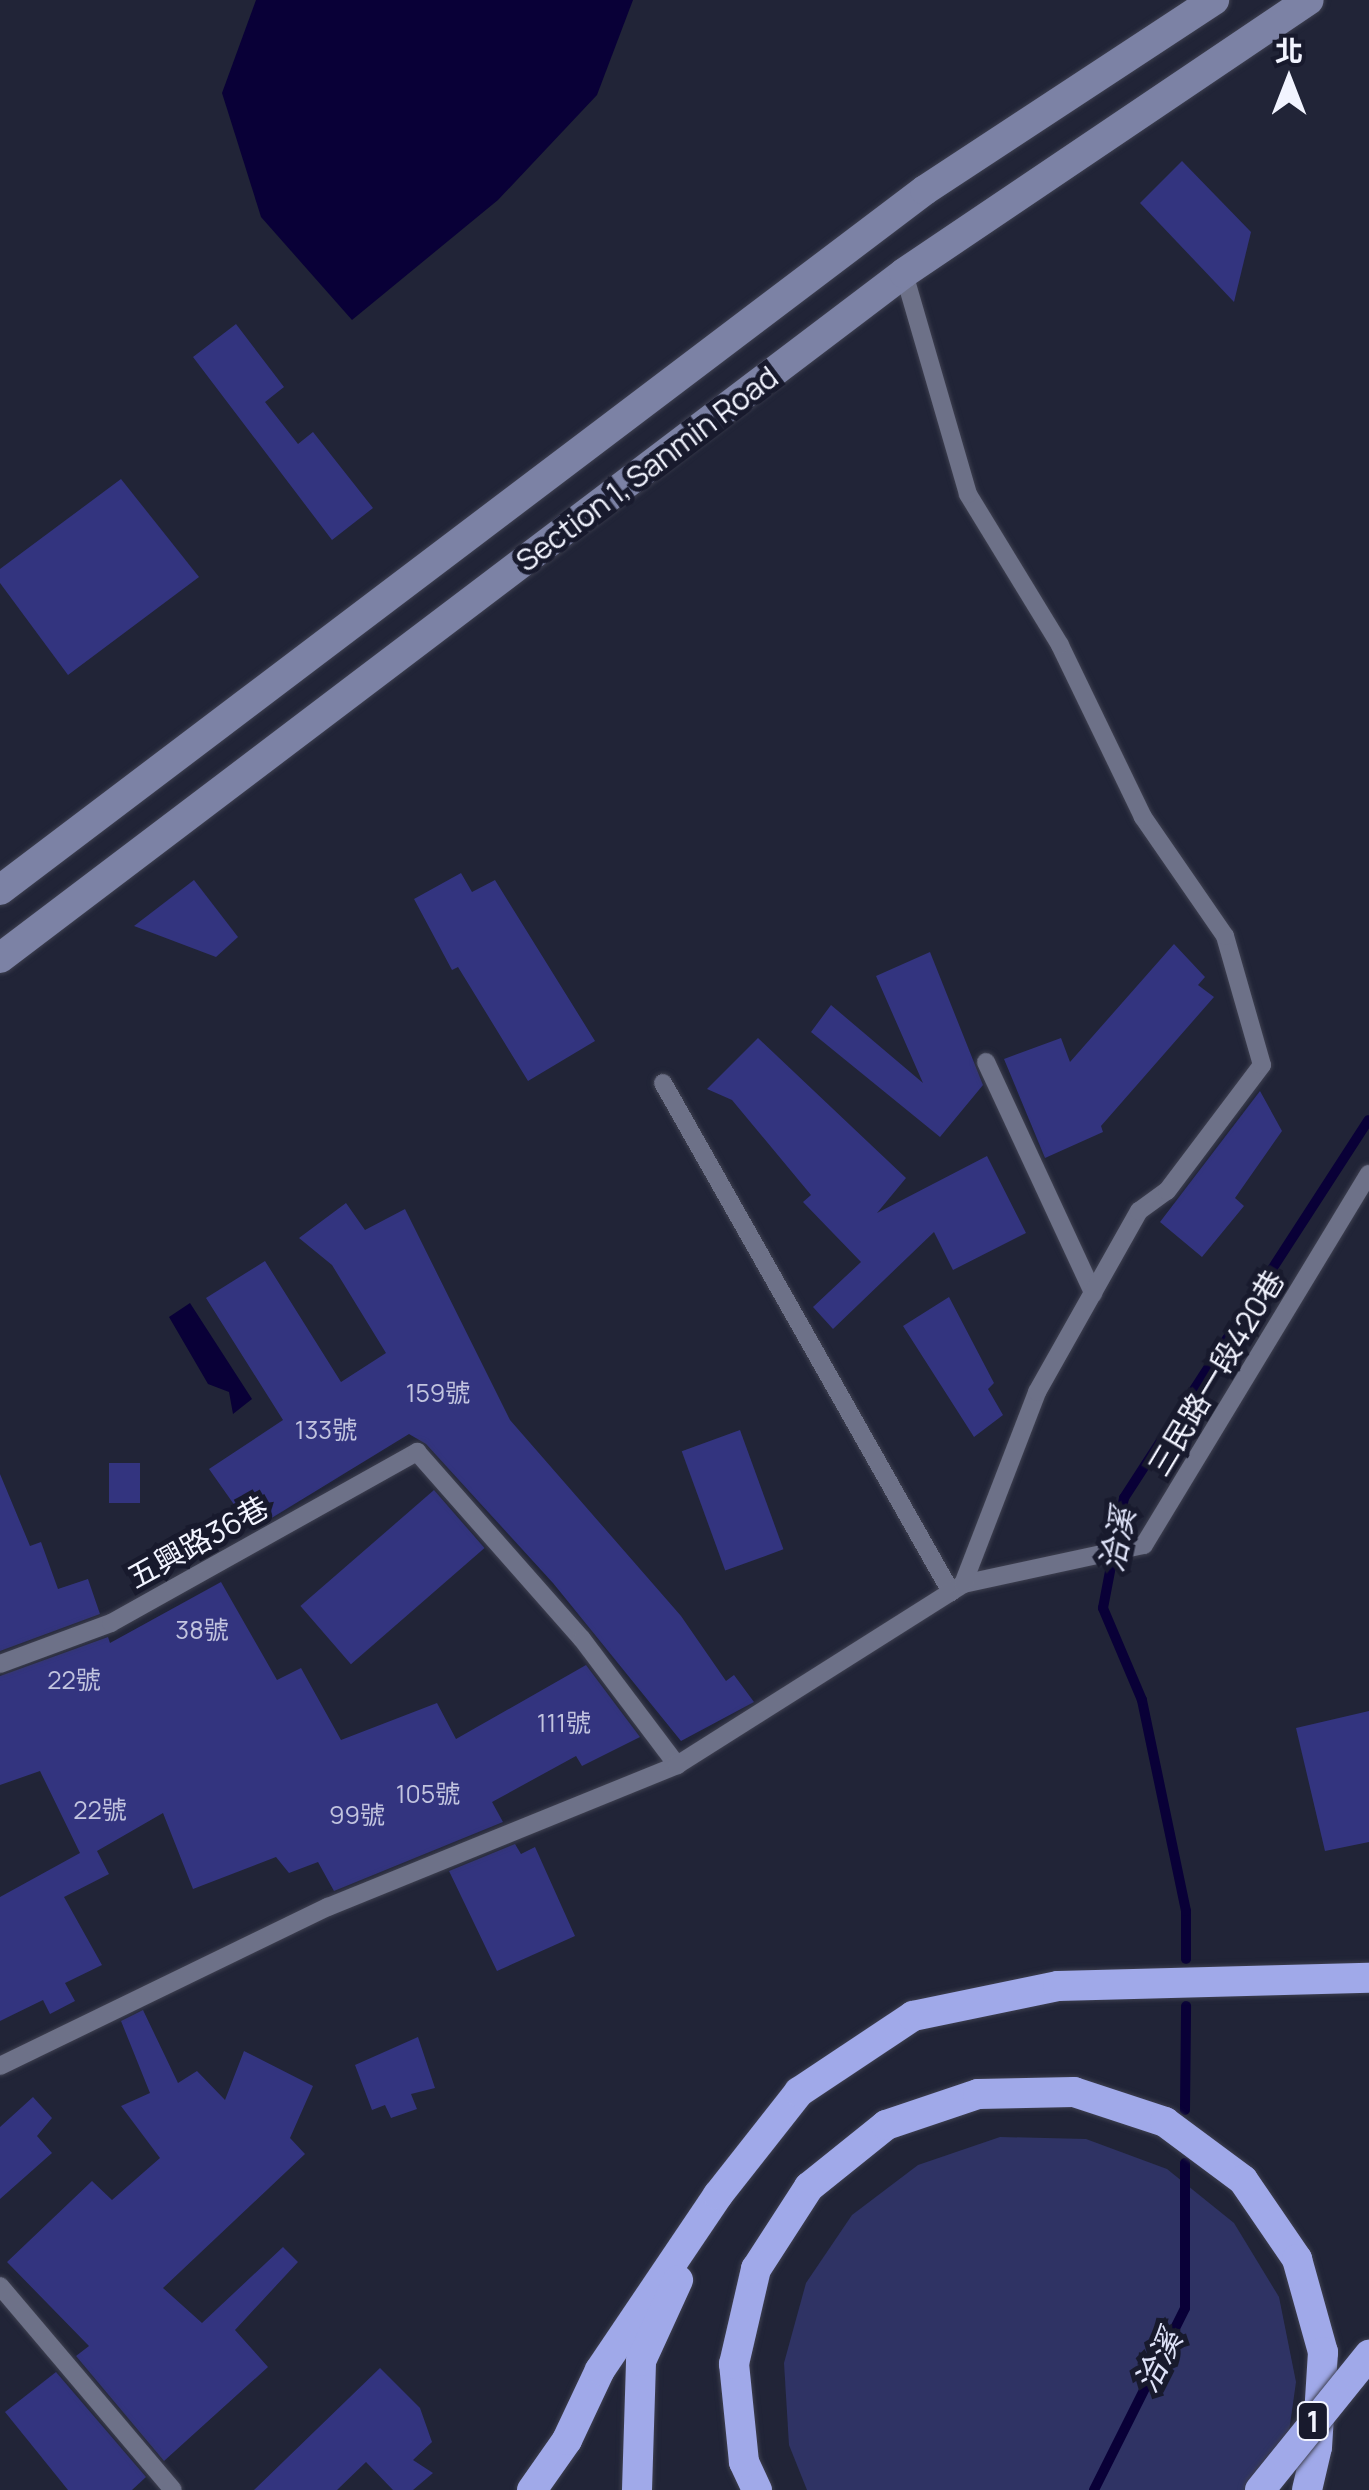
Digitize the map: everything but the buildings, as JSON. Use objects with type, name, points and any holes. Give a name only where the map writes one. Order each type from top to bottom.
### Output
[{"type":"highway","points":[[532,2490],[566,2440],[600,2370],[718,2195],[798,2092],[913,2016],[1058,1986],[1369,1978]]},
{"type":"highway","points":[[757,2490],[744,2462],[734,2364],[756,2269],[809,2186],[886,2125],[978,2094],[1074,2092],[1166,2122],[1243,2180],[1298,2259],[1323,2352],[1318,2448],[1307,2490]]},
{"type":"highway","points":[[637,2490],[633,2453],[641,2361],[718,2195]]},
{"type":"highway","name":"1","points":[[1260,2490],[1369,2356]]},
{"type":"street","name":"Section 1, Sanmin Road","points":[[0,890],[925,190],[1214,0]]},
{"type":"street","name":"Section 1, Sanmin Road","points":[[0,958],[904,274],[1308,0]]},
{"type":"lane","points":[[904,274],[968,494],[1060,645],[1143,817],[1226,936],[1262,1065],[1168,1191],[1138,1211],[1037,1392],[957,1588]]},
{"type":"lane","points":[[986,1062],[1093,1294]]},
{"type":"lane","points":[[663,1083],[957,1588]]},
{"type":"lane","name":"三民路一段420巷","points":[[0,2066],[328,1906],[677,1764],[957,1588],[1138,1546],[1369,1174]]},
{"type":"lane","name":"五興路36巷","points":[[0,1664],[111,1623],[416,1452],[582,1639],[677,1764]]},
{"type":"lane","points":[[0,2286],[174,2490]]},
{"type":"shaded area","points":[[256,0],[633,0],[597,95],[498,200],[352,320],[261,217],[222,93]]},
{"type":"shaded area","points":[[190,1303],[252,1399],[233,1414],[229,1392],[208,1384],[169,1317]]},
{"type":"shaded area","points":[[1000,2137],[1086,2139],[1167,2169],[1234,2223],[1279,2297],[1296,2382],[1284,2467],[1267,2490],[807,2490],[789,2445],[784,2363],[806,2283],[852,2215],[918,2165]]},
{"type":"waterway","name":"洽溪","points":[[1186,1959],[1186,1911],[1142,1700],[1103,1608],[1124,1498],[1369,1120]]},
{"type":"waterway","name":"洽溪","points":[[1185,2110],[1186,2006]]},
{"type":"waterway","name":"洽溪","points":[[1094,2490],[1185,2308],[1185,2163]]}]
